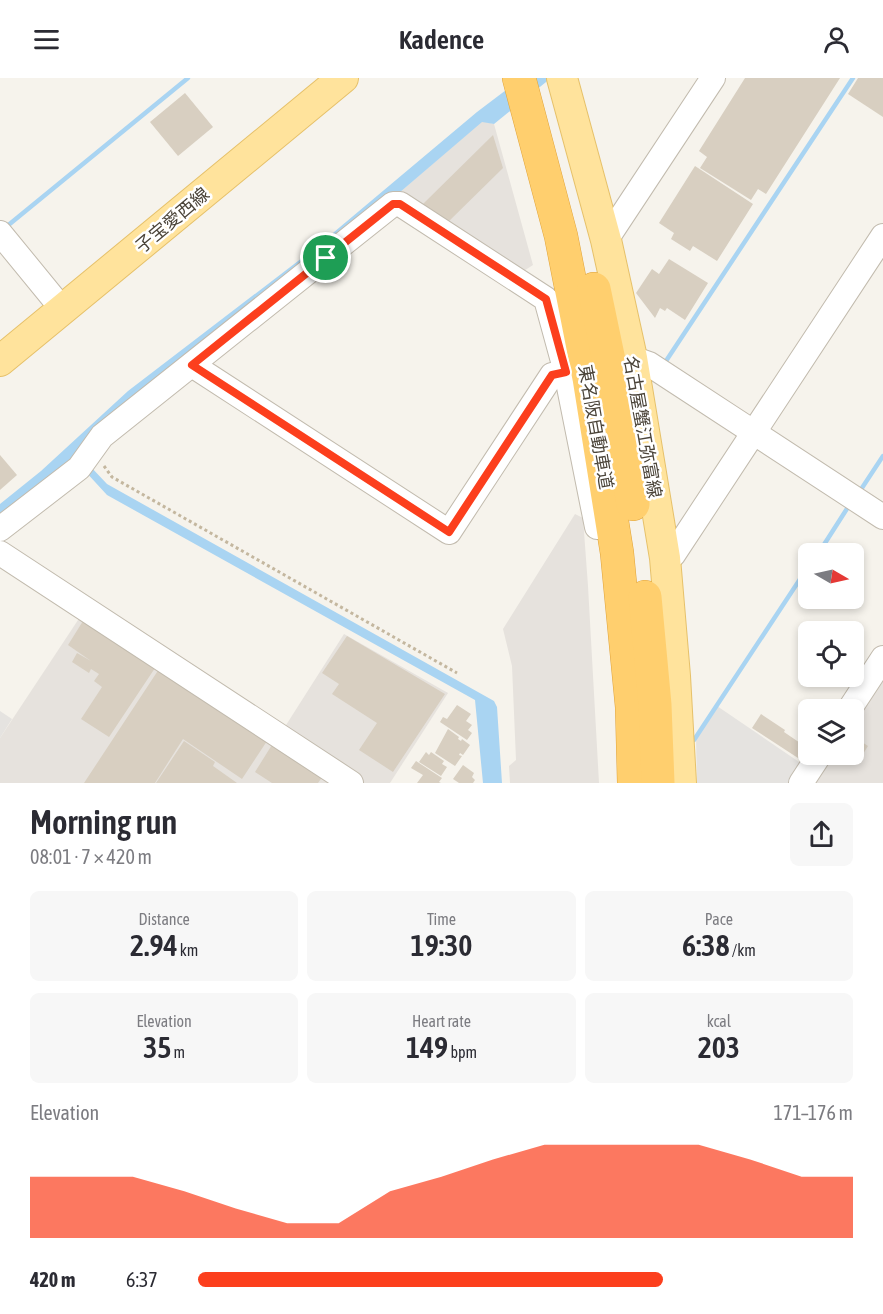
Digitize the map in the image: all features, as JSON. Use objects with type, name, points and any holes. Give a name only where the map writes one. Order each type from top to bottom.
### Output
[{"type":"highway","name":"東名阪自動車道","points":[[519,78],[561,236],[589,378],[617,553],[632,707],[634,783]]},
{"type":"highway","name":"東名阪自動車道","points":[[560,80],[582,231],[612,375],[640,552],[655,705],[658,783]]},
{"type":"main road","name":"子宝愛西線","points":[[0,361],[343,78]]},
{"type":"main road","name":"名古屋蟹江弥富線","points":[[560,80],[606,240],[632,358],[664,558],[675,676],[681,783]]},
{"type":"street","points":[[606,240],[713,78]]},
{"type":"street","points":[[0,529],[86,459],[102,436],[393,204],[400,204],[546,299],[566,372],[602,550],[620,783]]},
{"type":"street","points":[[0,233],[63,310]]},
{"type":"street","points":[[664,558],[673,555],[883,236]]},
{"type":"street","points":[[632,358],[649,364],[883,517]]},
{"type":"street","points":[[192,365],[449,532],[552,375],[566,372]]},
{"type":"street","points":[[0,553],[351,783]]},
{"type":"street","points":[[856,699],[883,658]]},
{"type":"street","points":[[801,783],[813,765]]},
{"type":"path","points":[[86,459],[112,477],[457,673]]},
{"type":"shaded area","points":[[482,121],[494,124],[533,265],[516,276],[392,199]]},
{"type":"shaded area","points":[[575,514],[583,518],[599,783],[510,783],[509,766],[516,760],[512,666],[503,629]]},
{"type":"shaded area","points":[[82,614],[342,783],[0,783],[0,738]]},
{"type":"shaded area","points":[[344,634],[448,693],[390,783],[360,783],[281,733]]},
{"type":"shaded area","points":[[883,676],[883,783],[813,783],[825,765],[864,765],[864,705]]},
{"type":"shaded area","points":[[717,706],[798,761],[798,765],[805,766],[794,783],[697,783],[696,737]]},
{"type":"shaded area","points":[[0,711],[12,719],[0,738]]},
{"type":"water","points":[[522,78],[551,78],[494,124],[482,122],[392,199],[100,430],[90,466],[107,484],[494,701],[497,707],[502,783],[483,783],[475,700],[107,495],[84,470],[0,520],[0,504],[41,471],[128,391],[315,248],[477,112]]},
{"type":"building","points":[[745,78],[840,78],[766,194],[758,189],[751,200],[700,168],[707,157],[699,151]]},
{"type":"building","points":[[858,78],[883,78],[883,117],[848,94]]},
{"type":"building","points":[[185,93],[213,127],[178,156],[150,122]]},
{"type":"building","points":[[493,135],[503,168],[444,226],[423,204]]},
{"type":"building","points":[[695,166],[753,204],[717,261],[693,246],[690,251],[671,239],[674,233],[659,223]]},
{"type":"building","points":[[669,259],[708,283],[685,320],[667,308],[665,311],[660,308],[655,318],[636,293],[652,269],[659,274]]},
{"type":"building","points":[[0,455],[17,475],[0,490]]},
{"type":"building","points":[[83,621],[155,668],[109,737],[81,719],[102,687],[94,681],[99,674],[91,669],[89,673],[72,662],[77,653],[91,661],[68,645]]},
{"type":"building","points":[[347,636],[445,694],[393,772],[359,750],[377,723],[332,694],[339,684],[322,673]]},
{"type":"building","points":[[159,669],[267,741],[242,779],[183,739],[155,783],[84,783]]},
{"type":"building","points":[[457,705],[471,714],[466,721],[472,725],[468,730],[472,733],[467,740],[440,722],[443,717],[447,719]]},
{"type":"building","points":[[761,714],[798,742],[798,758],[752,728]]},
{"type":"building","points":[[448,729],[459,737],[458,739],[470,745],[463,755],[460,753],[459,755],[462,756],[455,766],[435,753]]},
{"type":"building","points":[[275,740],[325,773],[318,783],[272,783],[255,772]]},
{"type":"building","points":[[184,741],[215,762],[213,766],[237,783],[156,783]]},
{"type":"building","points":[[426,752],[429,755],[431,752],[444,761],[442,764],[447,767],[441,776],[419,762]]},
{"type":"building","points":[[416,761],[442,778],[439,782],[441,783],[417,783],[423,775],[411,768]]},
{"type":"building","points":[[463,765],[474,773],[473,783],[459,783],[453,779]]},
{"type":"waterway","points":[[6,227],[188,78]]},
{"type":"waterway","points":[[664,364],[853,78]]},
{"type":"waterway","points":[[858,494],[883,456]]},
{"type":"waterway","points":[[825,543],[850,504]]},
{"type":"waterway","points":[[694,740],[798,582]]},
{"type":"route","points":[[393,204],[400,204],[546,299],[566,372],[552,375],[449,532],[192,365],[326,258],[393,204]]}]
